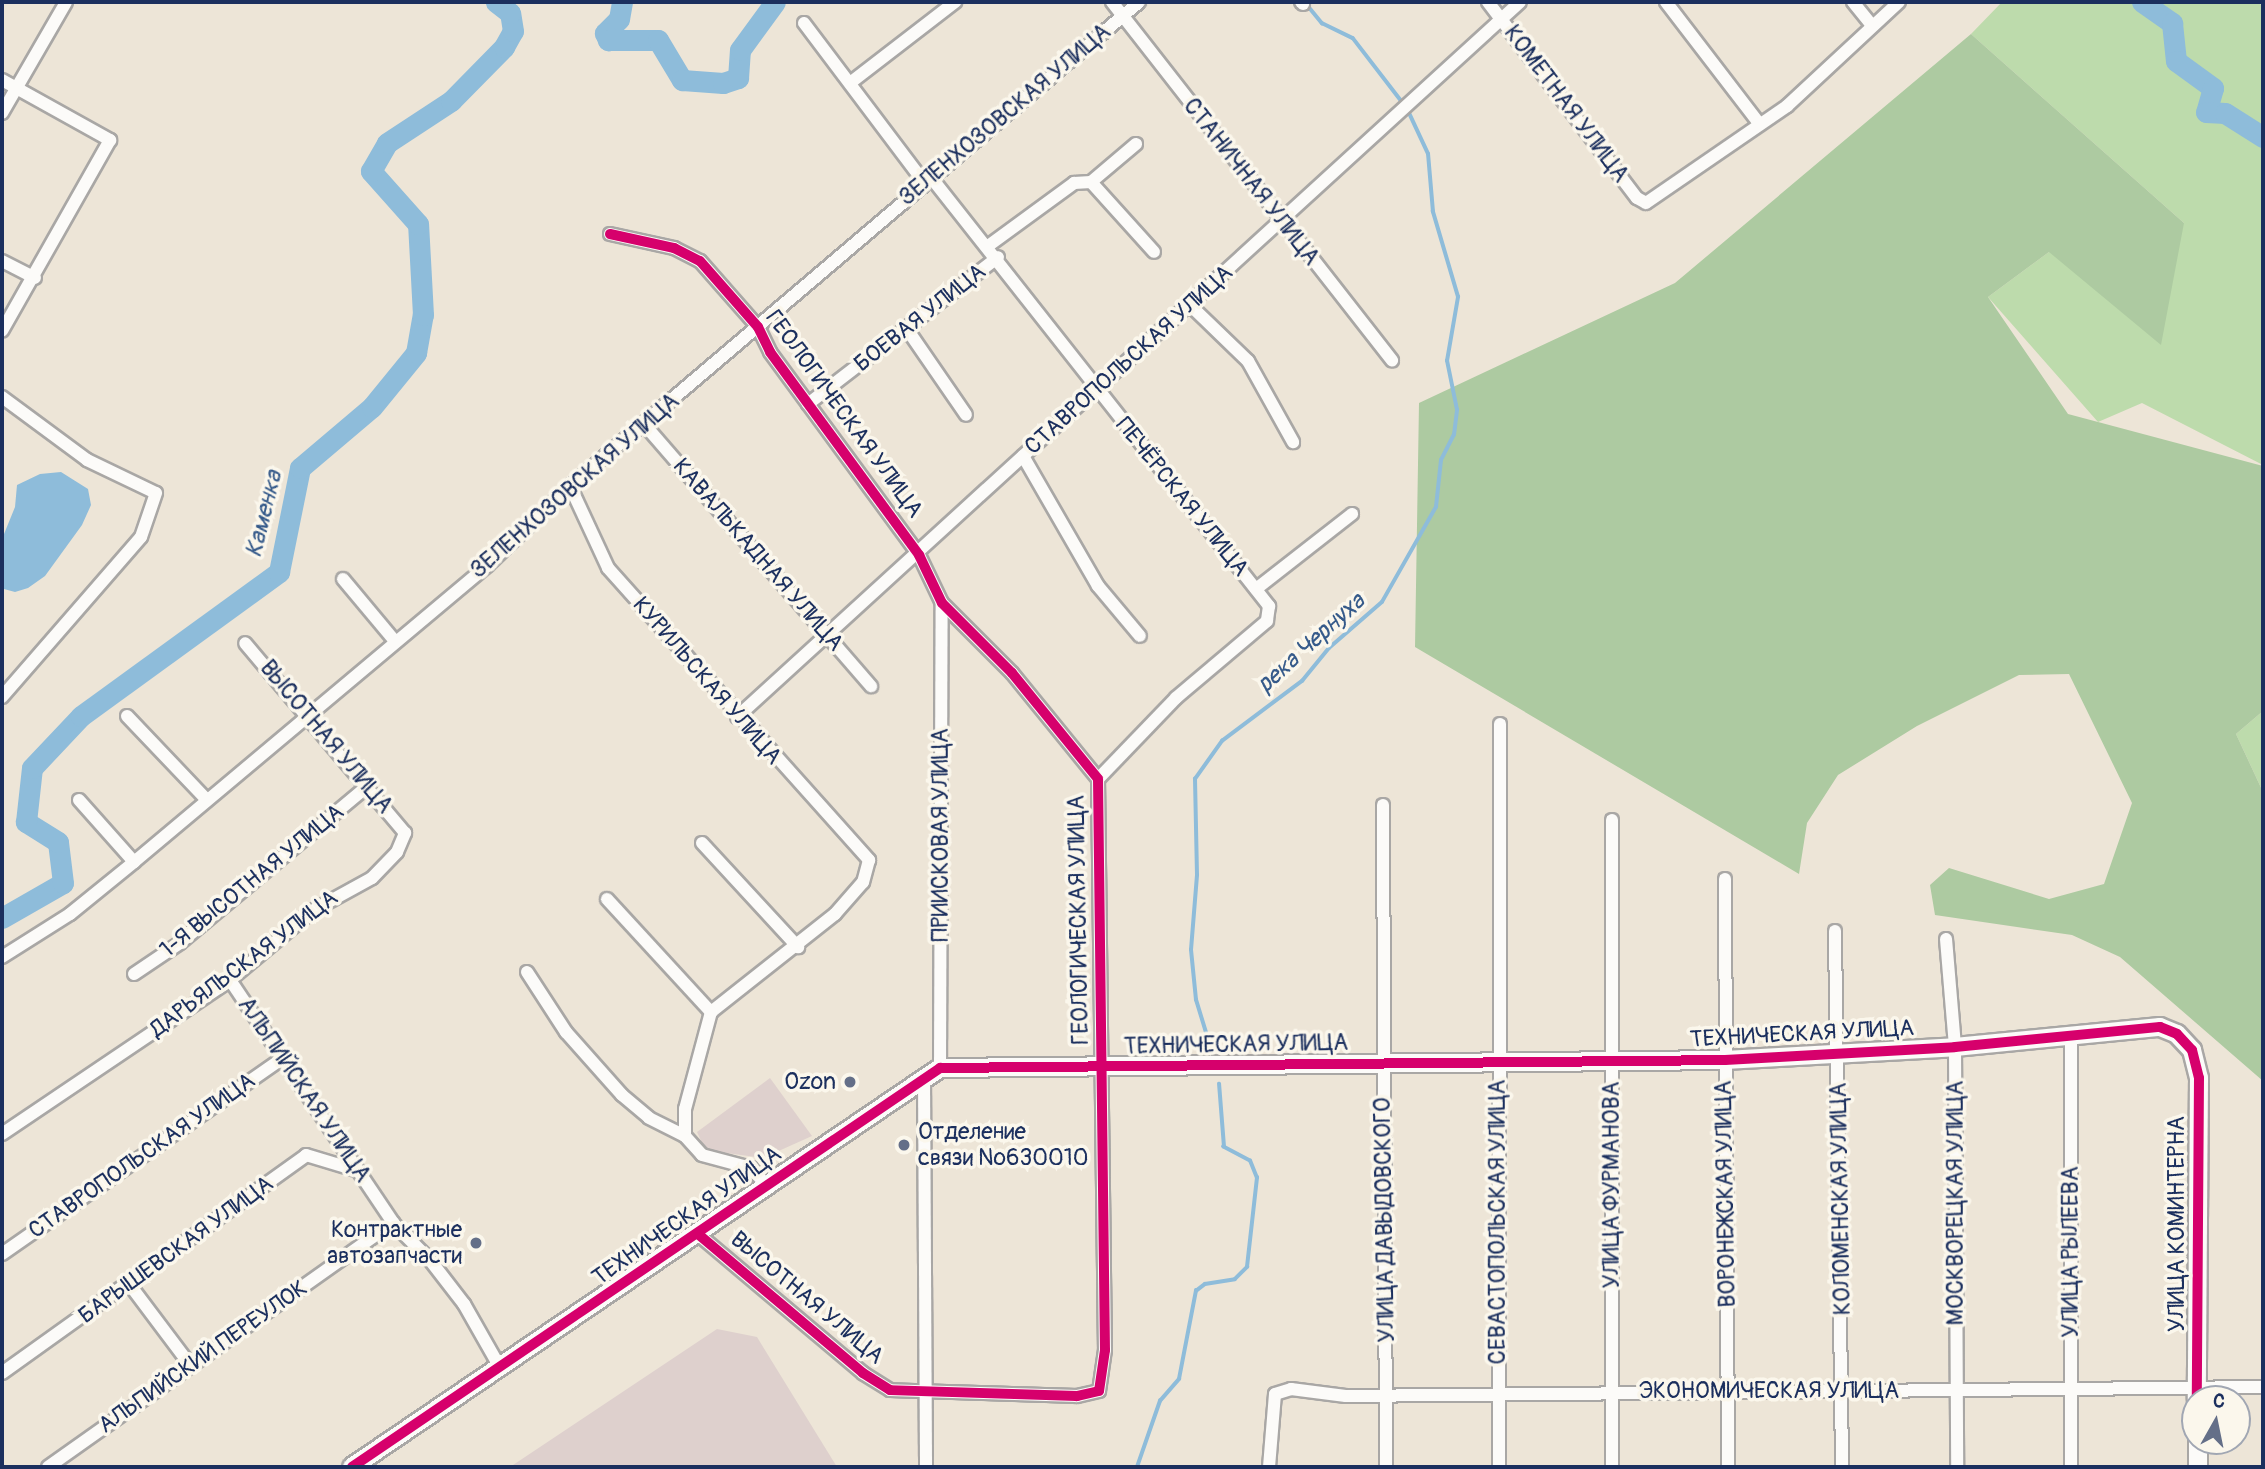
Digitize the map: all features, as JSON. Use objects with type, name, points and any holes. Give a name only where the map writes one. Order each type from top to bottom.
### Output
[{"type":"street","points":[[2,113],[66,2]]},
{"type":"street","points":[[850,83],[956,2]]},
{"type":"street","name":"СТАНИЧНАЯ УЛИЦА","points":[[1112,2],[1280,223],[1392,361]]},
{"type":"street","name":"ЗЕЛЕНХОЗОВСКАЯ УЛИЦА","points":[[2,957],[69,914],[134,862],[205,798],[488,565],[570,486],[927,179],[1139,2]]},
{"type":"street","name":"КОМЕТНАЯ УЛИЦА","points":[[1488,2],[1637,198],[1646,203],[1758,122]]},
{"type":"street","name":"СТАВРОПОЛЬСКАЯ УЛИЦА","points":[[737,717],[919,555],[1023,456],[1191,306],[1520,2]]},
{"type":"street","points":[[1667,2],[1758,122],[1787,106],[1871,24],[1899,2]]},
{"type":"street","points":[[1853,2],[1871,24]]},
{"type":"street","name":"ПЕЧЁРСКАЯ УЛИЦА","points":[[804,23],[927,179],[998,257],[1096,389],[1269,606],[1267,621],[1176,698],[1098,779]]},
{"type":"street","points":[[2,80],[89,124],[110,141],[35,278],[2,331]]},
{"type":"street","name":"БОЕВАЯ УЛИЦА","points":[[988,246],[1074,183],[1091,182],[1136,144]]},
{"type":"street","points":[[1091,182],[1154,252]]},
{"type":"street","name":"ГЕОЛОГИЧЕСКАЯ УЛИЦА","points":[[610,234],[687,252],[758,327],[770,352],[919,555],[942,603],[1012,673],[1098,779],[1105,1350],[1099,1391]]},
{"type":"street","name":"БОЕВАЯ УЛИЦА","points":[[808,404],[998,257]]},
{"type":"street","points":[[2,261],[35,278]]},
{"type":"street","points":[[1191,306],[1248,361],[1293,442]]},
{"type":"street","points":[[907,329],[966,415]]},
{"type":"street","points":[[2,397],[87,460],[156,493],[141,537],[2,697]]},
{"type":"street","name":"КАВАЛЬКАДНАЯ УЛИЦА","points":[[644,424],[871,686]]},
{"type":"street","points":[[1023,456],[1098,586],[1140,636]]},
{"type":"street","name":"КУРИЛЬСКАЯ УЛИЦА","points":[[570,486],[608,568],[737,717],[869,860],[863,882],[798,947]]},
{"type":"street","points":[[1256,589],[1352,514]]},
{"type":"street","points":[[343,579],[394,640]]},
{"type":"street","name":"ПРИИСКОВАЯ УЛИЦА","points":[[926,1467],[942,603]]},
{"type":"street","name":"ВЫСОТНАЯ УЛИЦА","points":[[245,643],[369,785],[405,833]]},
{"type":"street","points":[[127,716],[205,798]]},
{"type":"street","name":"СЕВАСТОПОЛЬСКАЯ УЛИЦА","points":[[1499,1467],[1500,724]]},
{"type":"street","name":"1-Я ВЫСОТНАЯ УЛИЦА","points":[[134,974],[180,943],[369,785]]},
{"type":"street","points":[[79,800],[134,862]]},
{"type":"street","name":"УЛИЦА ДАВЫДОВСКОГО","points":[[1383,805],[1386,1467]]},
{"type":"street","name":"УЛИЦА ФУРМАНОВА","points":[[1612,820],[1612,1467]]},
{"type":"street","name":"ДАРЬЯЛЬСКАЯ УЛИЦА","points":[[2,1134],[230,980],[312,911],[372,878],[397,852],[405,833]]},
{"type":"street","points":[[685,1136],[685,1109],[711,1012],[798,947],[702,843]]},
{"type":"street","name":"ВОРОНЕЖСКАЯ УЛИЦА","points":[[1725,879],[1728,1467]]},
{"type":"street","points":[[607,899],[711,1012]]},
{"type":"street","name":"КОЛОМЕНСКАЯ УЛИЦА","points":[[1835,931],[1839,1055],[1842,1467]]},
{"type":"street","name":"МОСКВОРЕЦКАЯ УЛИЦА","points":[[1946,939],[1955,1047],[1957,1467]]},
{"type":"street","points":[[527,972],[566,1032],[622,1095],[649,1118],[685,1136],[702,1155],[751,1168],[767,1186]]},
{"type":"street","name":"АЛЬПИЙСКАЯ УЛИЦА","points":[[230,980],[394,1223],[464,1304],[501,1369]]},
{"type":"street","name":"ТЕХНИЧЕСКАЯ УЛИЦА","points":[[352,1467],[699,1235],[932,1072],[1498,1061],[1725,1060],[1955,1047],[2071,1038],[2160,1027],[2177,1034],[2192,1050]]},
{"type":"street","name":"УЛИЦА РЫЛЕЕВА","points":[[2071,1038],[2071,1467]]},
{"type":"street","name":"УЛИЦА КОМИНТЕРНА","points":[[2192,1050],[2199,1078],[2200,1135],[2197,1385]]},
{"type":"street","name":"СТАВРОПОЛЬСКАЯ УЛИЦА","points":[[2,1254],[282,1059]]},
{"type":"street","name":"БАРЫШЕВСКАЯ УЛИЦА","points":[[2,1373],[130,1285],[306,1155],[356,1170]]},
{"type":"street","name":"АЛЬПИЙСКИЙ ПЕРЕУЛОК","points":[[48,1467],[394,1223]]},
{"type":"street","name":"ВЫСОТНАЯ УЛИЦА","points":[[699,1235],[877,1384],[926,1395],[1090,1396],[1099,1391]]},
{"type":"street","points":[[130,1285],[190,1366]]},
{"type":"street","name":"ЭКОНОМИЧЕСКАЯ УЛИЦА","points":[[1269,1467],[1275,1394],[1291,1389],[1346,1396],[1957,1389],[2181,1393]]},
{"type":"shaded area","points":[[770,1078],[812,1136],[763,1158],[712,1151],[703,1145],[697,1132]]},
{"type":"shaded area","points":[[717,1329],[757,1337],[837,1467],[510,1467]]},
{"type":"green space","points":[[2002,2],[2257,2],[2263,6],[2263,465],[2142,403],[2098,422],[1988,297],[2049,252],[2184,223],[1971,34]]},
{"type":"green space","points":[[1971,34],[2184,223],[2161,345],[2049,252],[1988,297],[2068,414],[2263,466],[2263,711],[2236,734],[2263,792],[2263,1081],[2120,957],[2072,935],[1935,915],[1930,885],[1949,868],[2049,899],[2104,884],[2132,803],[2069,674],[2019,675],[1917,726],[1838,775],[1807,823],[1799,874],[1415,647],[1419,403],[1675,283]]},
{"type":"green space","points":[[2263,711],[2263,792],[2236,734]]},
{"type":"water","points":[[61,472],[88,489],[91,505],[82,525],[45,576],[28,588],[15,592],[4,589],[2,539],[15,507],[17,485],[40,474]]},
{"type":"waterway","name":"Каменка","points":[[2,918],[63,883],[58,842],[26,822],[32,768],[81,716],[279,572],[300,468],[372,407],[416,353],[423,315],[418,224],[371,171],[387,143],[451,101],[504,47],[513,31],[510,13],[496,2]]},
{"type":"waterway","points":[[622,2],[619,19],[605,33],[608,40],[658,40],[682,80],[723,83],[738,78],[740,50],[775,2]]},
{"type":"waterway","points":[[2142,2],[2172,23],[2176,61],[2213,88],[2206,112],[2225,113],[2263,137]]},
{"type":"waterway","name":"река Чернуха","points":[[1309,7],[1322,23],[1353,38],[1403,103]]},
{"type":"waterway","name":"река Чернуха","points":[[1211,1049],[1196,1000],[1191,950],[1197,875],[1195,779],[1222,741],[1302,681],[1329,648],[1382,602],[1436,507],[1441,460],[1454,435],[1457,410],[1447,361],[1458,297],[1433,212],[1428,154],[1407,109]]},
{"type":"waterway","name":"река Чернуха","points":[[1137,1467],[1160,1401],[1179,1379],[1196,1291],[1205,1284],[1235,1279],[1247,1267],[1257,1178],[1250,1161],[1224,1147],[1219,1084]]},
{"type":"cycle path","points":[[610,234],[674,248],[700,261],[758,327],[770,352],[919,555],[942,603],[1012,673],[1098,779],[1105,1350],[1099,1391],[1077,1396],[890,1390],[863,1373],[699,1235]]},
{"type":"cycle path","points":[[352,1467],[940,1068],[1725,1060],[1955,1047],[2160,1027],[2177,1034],[2192,1050],[2199,1078],[2197,1385]]},
{"type":"place","name":"Ozon","points":[[850,1082]]},
{"type":"place","name":"Отделение связи №630010","points":[[904,1145]]},
{"type":"place","name":"Контрактные автозапчасти","points":[[476,1243]]}]
